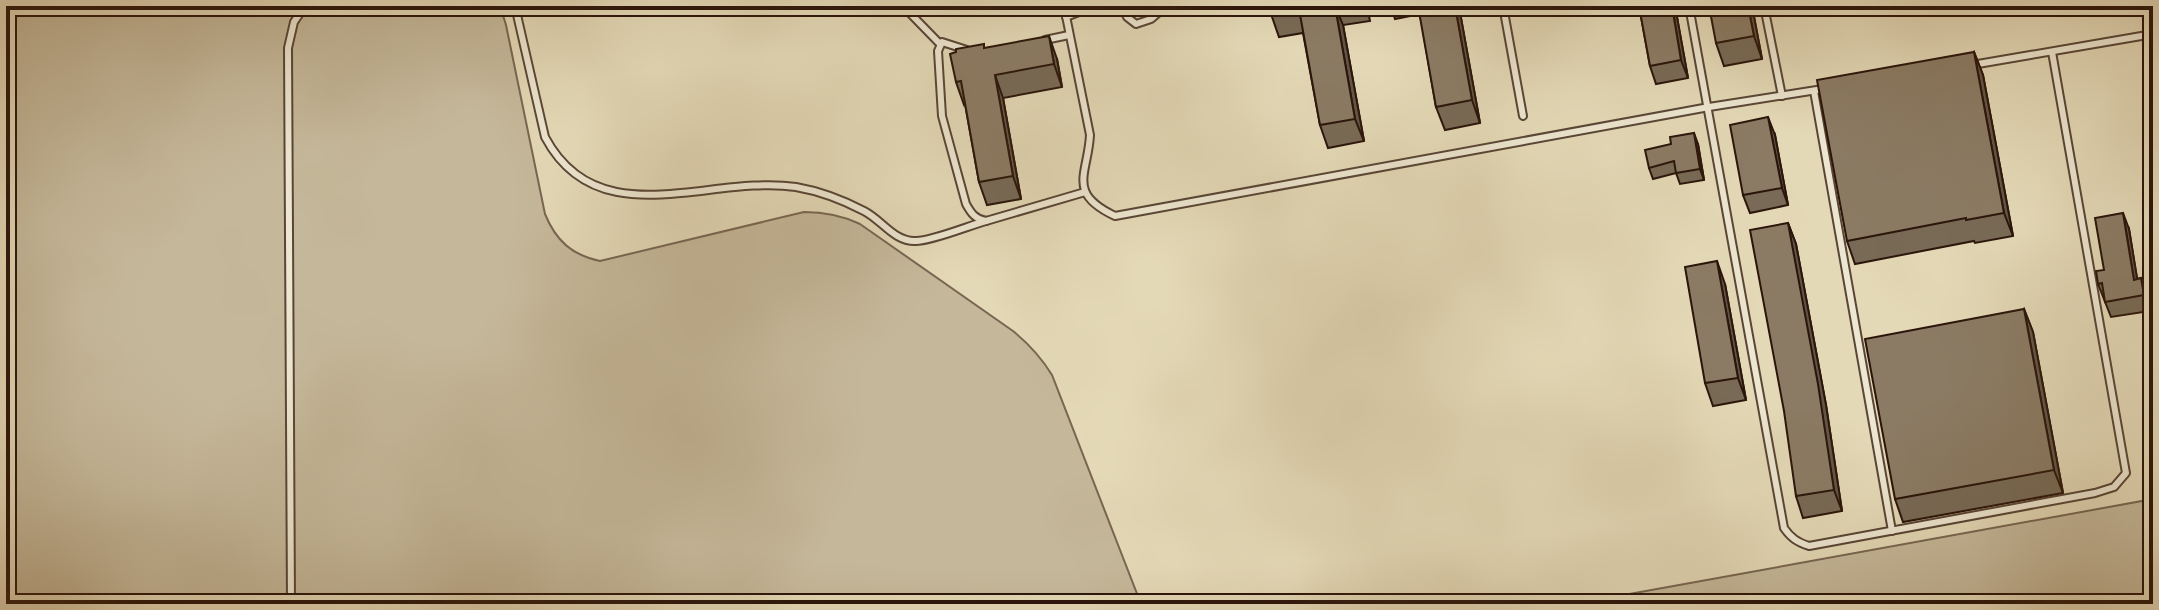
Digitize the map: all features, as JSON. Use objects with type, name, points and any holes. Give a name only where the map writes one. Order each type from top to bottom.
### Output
[{"type":"lane","points":[[291,604],[288,48],[294,22],[305,6]]},
{"type":"lane","points":[[515,6],[545,137],[562,163],[589,183],[604,189],[637,196],[751,185],[812,190],[862,210],[899,237],[913,241],[1085,192]]},
{"type":"lane","points":[[903,6],[940,44]]},
{"type":"lane","points":[[1064,6],[1090,135],[1084,164],[1085,192],[1092,202],[1115,216],[1709,107],[1829,88]]},
{"type":"lane","points":[[1066,17],[1094,6]]},
{"type":"lane","points":[[1122,6],[1127,17],[1136,24],[1151,19],[1166,6]]},
{"type":"lane","points":[[1503,6],[1523,116]]},
{"type":"lane","points":[[1689,6],[1784,528],[1798,543],[1809,546],[2095,493],[2114,487],[2126,473],[2052,52]]},
{"type":"lane","points":[[1764,6],[1782,96]]},
{"type":"lane","points":[[1963,66],[2153,34]]},
{"type":"lane","points":[[1039,41],[1069,35]]},
{"type":"lane","points":[[940,44],[947,43],[974,52]]},
{"type":"lane","points":[[940,44],[942,116],[966,204],[971,214],[986,221]]},
{"type":"lane","points":[[1814,91],[1892,531]]},
{"type":"shaded area","points":[[6,6],[500,6],[545,214],[554,232],[566,245],[581,255],[600,261],[804,212],[846,218],[860,224],[1013,331],[1044,362],[1052,375],[1141,604],[6,604]]},
{"type":"shaded area","points":[[2153,499],[2153,604],[1574,604]]},
{"type":"building","points":[[1269,6],[1335,6],[1355,119],[1320,125],[1299,9],[1271,14]]},
{"type":"building","points":[[1418,6],[1455,6],[1472,100],[1436,107]]},
{"type":"building","points":[[1639,6],[1672,6],[1681,60],[1650,66]]},
{"type":"building","points":[[1709,6],[1748,6],[1754,36],[1716,43]]},
{"type":"building","points":[[1049,36],[1054,64],[995,75],[1013,176],[979,182],[961,81],[956,82],[950,54],[956,49],[984,44],[984,48]]},
{"type":"building","points":[[1974,52],[2004,213],[1847,241],[1817,80]]},
{"type":"building","points":[[1768,117],[1782,188],[1743,195],[1730,125]]},
{"type":"building","points":[[1694,133],[1700,169],[1676,173],[1674,161],[1649,168],[1645,150],[1671,144],[1670,137]]},
{"type":"building","points":[[2123,213],[2134,280],[2141,278],[2144,295],[2105,302],[2102,283],[2098,284],[2096,271],[2104,270],[2095,218]]},
{"type":"building","points":[[1788,223],[1834,490],[1796,496],[1784,411],[1750,230]]},
{"type":"building","points":[[1717,261],[1738,378],[1705,383],[1685,267]]},
{"type":"building","points":[[2024,309],[2054,470],[1895,499],[1865,339]]}]
